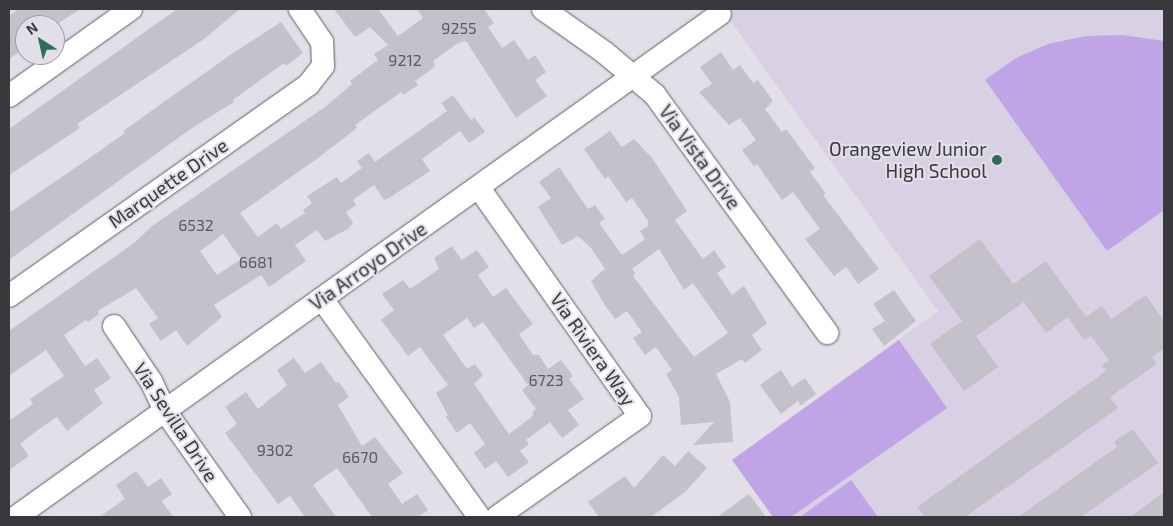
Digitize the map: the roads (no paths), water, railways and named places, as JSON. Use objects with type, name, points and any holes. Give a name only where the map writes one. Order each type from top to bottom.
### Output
[{"type":"street","points":[[9,96],[131,9]]},
{"type":"street","name":"Marquette Drive","points":[[9,296],[309,84],[323,66],[322,42],[300,9]]},
{"type":"street","name":"Via Vista Drive","points":[[543,9],[635,76],[655,96],[828,333]]},
{"type":"street","name":"Via Arroyo Drive","points":[[16,517],[720,14]]},
{"type":"street","name":"Via Riviera Way","points":[[479,188],[640,416],[497,517]]},
{"type":"street","points":[[322,299],[479,517]]},
{"type":"street","name":"Via Sevilla Drive","points":[[114,326],[151,381],[165,411],[240,517]]},
{"type":"place","name":"Orangeview Junior High School","points":[[997,160]]}]
